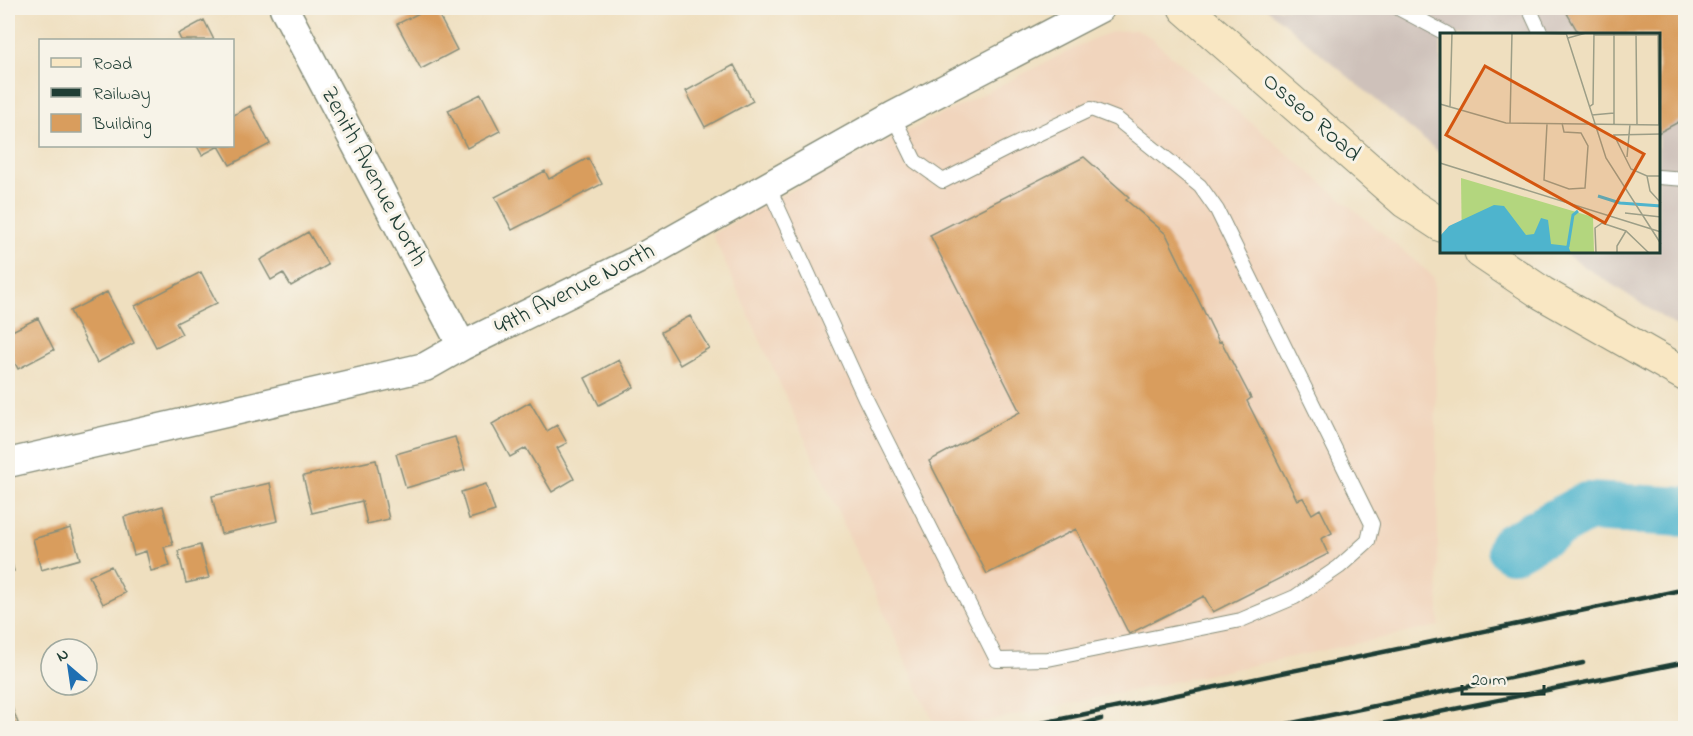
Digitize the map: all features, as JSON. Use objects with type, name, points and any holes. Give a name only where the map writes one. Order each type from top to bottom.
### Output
[{"type":"main road","name":"Osseo Road","points":[[1185,8],[1406,202],[1440,224]]},
{"type":"main road","points":[[1484,254],[1542,293],[1686,375]]},
{"type":"street","name":"Zenith Avenue North","points":[[284,8],[462,346]]},
{"type":"street","name":"49th Avenue North","points":[[8,463],[425,367],[462,346],[637,260],[769,188],[893,116],[1100,8]]},
{"type":"lane","points":[[1398,8],[1446,33]]},
{"type":"lane","points":[[1529,8],[1541,33]]},
{"type":"lane","points":[[769,188],[865,398],[997,660],[1048,658],[1242,620],[1294,597],[1339,567],[1368,541],[1372,524],[1217,210],[1200,186],[1117,119],[1091,109],[943,181],[915,161],[893,116]]},
{"type":"lane","points":[[1660,177],[1686,179]]},
{"type":"shaded area","points":[[1266,8],[1685,8],[1685,332],[1565,254],[1660,254],[1660,33],[1440,33],[1440,153]]},
{"type":"shaded area","points":[[1136,30],[1147,35],[1434,277],[1439,626],[954,728],[936,728],[712,234],[812,179],[1095,38],[1115,31]]},
{"type":"building","points":[[429,8],[435,8],[457,50],[421,69],[397,24]]},
{"type":"building","points":[[1564,8],[1686,8],[1686,118],[1660,132],[1660,33],[1578,33]]},
{"type":"building","points":[[204,20],[214,39],[180,39],[178,34]]},
{"type":"building","points":[[734,65],[753,101],[705,127],[686,91]]},
{"type":"building","points":[[481,94],[500,131],[467,148],[448,110]]},
{"type":"building","points":[[250,106],[270,144],[230,165],[220,147],[234,147],[234,115]]},
{"type":"building","points":[[198,147],[217,147],[202,155]]},
{"type":"building","points":[[1084,157],[1129,197],[1126,200],[1166,234],[1219,342],[1221,341],[1251,398],[1247,401],[1297,500],[1303,498],[1312,514],[1320,509],[1332,533],[1321,539],[1328,554],[1213,612],[1204,596],[1129,634],[1076,529],[987,574],[929,461],[1020,412],[930,235]]},
{"type":"building","points":[[588,158],[602,184],[512,230],[495,197],[545,171],[549,179]]},
{"type":"building","points":[[308,232],[328,265],[291,286],[283,273],[271,280],[260,260]]},
{"type":"building","points":[[201,272],[217,303],[176,323],[182,334],[156,347],[135,306]]},
{"type":"building","points":[[107,292],[134,343],[97,363],[70,311]]},
{"type":"building","points":[[690,316],[709,348],[680,365],[661,332]]},
{"type":"building","points":[[38,318],[54,350],[18,369],[8,349],[8,333]]},
{"type":"building","points":[[619,360],[634,387],[599,405],[585,378]]},
{"type":"building","points":[[530,402],[547,431],[557,425],[567,443],[557,448],[574,479],[552,492],[526,448],[510,457],[492,424]]},
{"type":"building","points":[[455,437],[465,470],[406,488],[396,454]]},
{"type":"building","points":[[376,460],[389,519],[367,524],[362,501],[312,513],[303,476]]},
{"type":"building","points":[[270,483],[278,521],[221,534],[212,496]]},
{"type":"building","points":[[486,484],[495,511],[469,519],[461,492]]},
{"type":"building","points":[[163,506],[173,545],[164,547],[170,566],[151,571],[146,551],[134,555],[124,517]]},
{"type":"building","points":[[71,528],[80,559],[41,570],[33,539]]},
{"type":"building","points":[[200,545],[209,578],[186,583],[178,551]]},
{"type":"building","points":[[8,548],[14,571],[8,573]]},
{"type":"building","points":[[111,566],[125,593],[103,604],[89,576]]},
{"type":"building","points":[[8,697],[18,723],[8,727]]},
{"type":"waterway","points":[[1512,548],[1587,507],[1686,512]]},
{"type":"railway","points":[[1018,728],[1686,589]]},
{"type":"railway","points":[[1361,728],[1686,662]]},
{"type":"railway","points":[[1268,728],[1583,663]]},
{"type":"railway","points":[[1070,728],[1101,719]]}]
